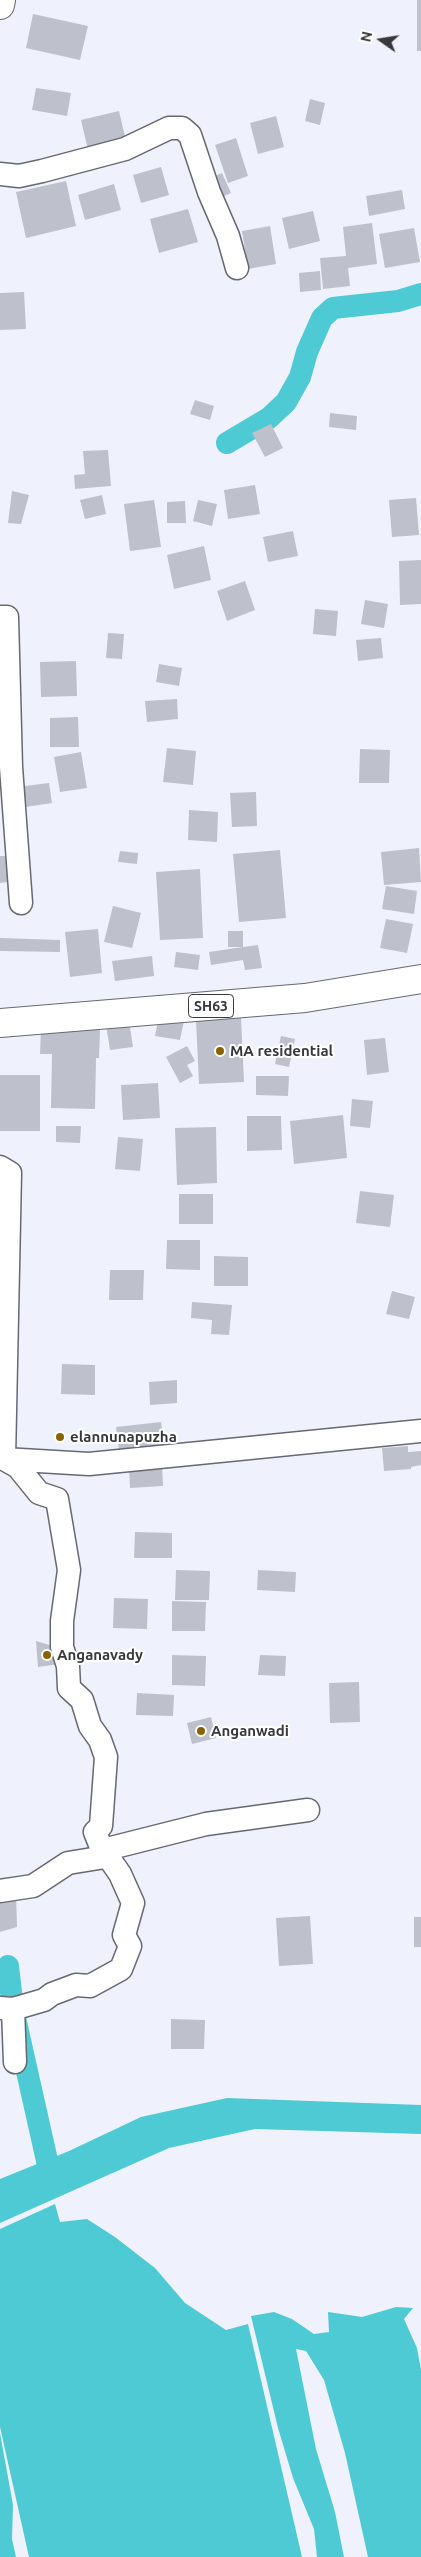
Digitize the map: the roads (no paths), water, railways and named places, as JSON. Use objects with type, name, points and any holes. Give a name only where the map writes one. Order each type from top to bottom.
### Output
[{"type":"main road","points":[[0,5],[1,0]]},
{"type":"main road","name":"SH63","points":[[0,1023],[305,998],[421,979]]},
{"type":"street","points":[[0,174],[19,176],[42,171],[125,149],[169,128],[182,128],[190,135],[209,192],[228,236],[237,268]]},
{"type":"street","points":[[0,617],[7,617],[10,767],[20,903]]},
{"type":"street","points":[[0,1167],[10,1173],[2,1459]]},
{"type":"street","points":[[2,1459],[89,1464],[421,1431]]},
{"type":"street","points":[[2,1459],[18,1467],[39,1493],[56,1499],[62,1521],[70,1570],[62,1620],[62,1647],[68,1666],[69,1688],[82,1700],[90,1726],[100,1740],[106,1757],[101,1826],[95,1832],[104,1853],[120,1874],[133,1903],[124,1935],[130,1946],[121,1969],[90,1986],[76,1985],[52,1994],[44,2000],[12,2008],[15,2062]]},
{"type":"street","points":[[0,1891],[33,1886],[68,1863],[206,1824],[308,1810]]},
{"type":"water","points":[[227,2098],[421,2105],[421,2134],[255,2129],[169,2148],[0,2223],[0,2179],[69,2151],[141,2117]]},
{"type":"water","points":[[55,2204],[60,2222],[87,2219],[115,2237],[155,2268],[185,2303],[226,2330],[248,2324],[302,2557],[29,2557],[0,2427],[0,2229]]},
{"type":"water","points":[[396,2307],[413,2308],[404,2319],[417,2348],[421,2370],[421,2557],[368,2557],[345,2453],[324,2380],[306,2351],[296,2349],[316,2449],[335,2512],[344,2557],[317,2557],[314,2529],[293,2478],[278,2428],[251,2316],[274,2312],[292,2319],[314,2334],[329,2332],[328,2312],[362,2317]]},
{"type":"water","points":[[0,2433],[13,2505],[12,2539],[16,2557],[0,2557]]},
{"type":"waterway","points":[[227,443],[269,418],[286,402],[300,377],[307,352],[322,318],[333,308],[398,301],[421,294]]},
{"type":"waterway","points":[[8,1966],[13,2009],[50,2174]]},
{"type":"place","name":"MA residential","points":[[220,1051]]},
{"type":"place","name":"elannunapuzha","points":[[60,1437]]},
{"type":"place","name":"Anganavady","points":[[47,1655]]},
{"type":"place","name":"Anganwadi","points":[[201,1731]]}]
